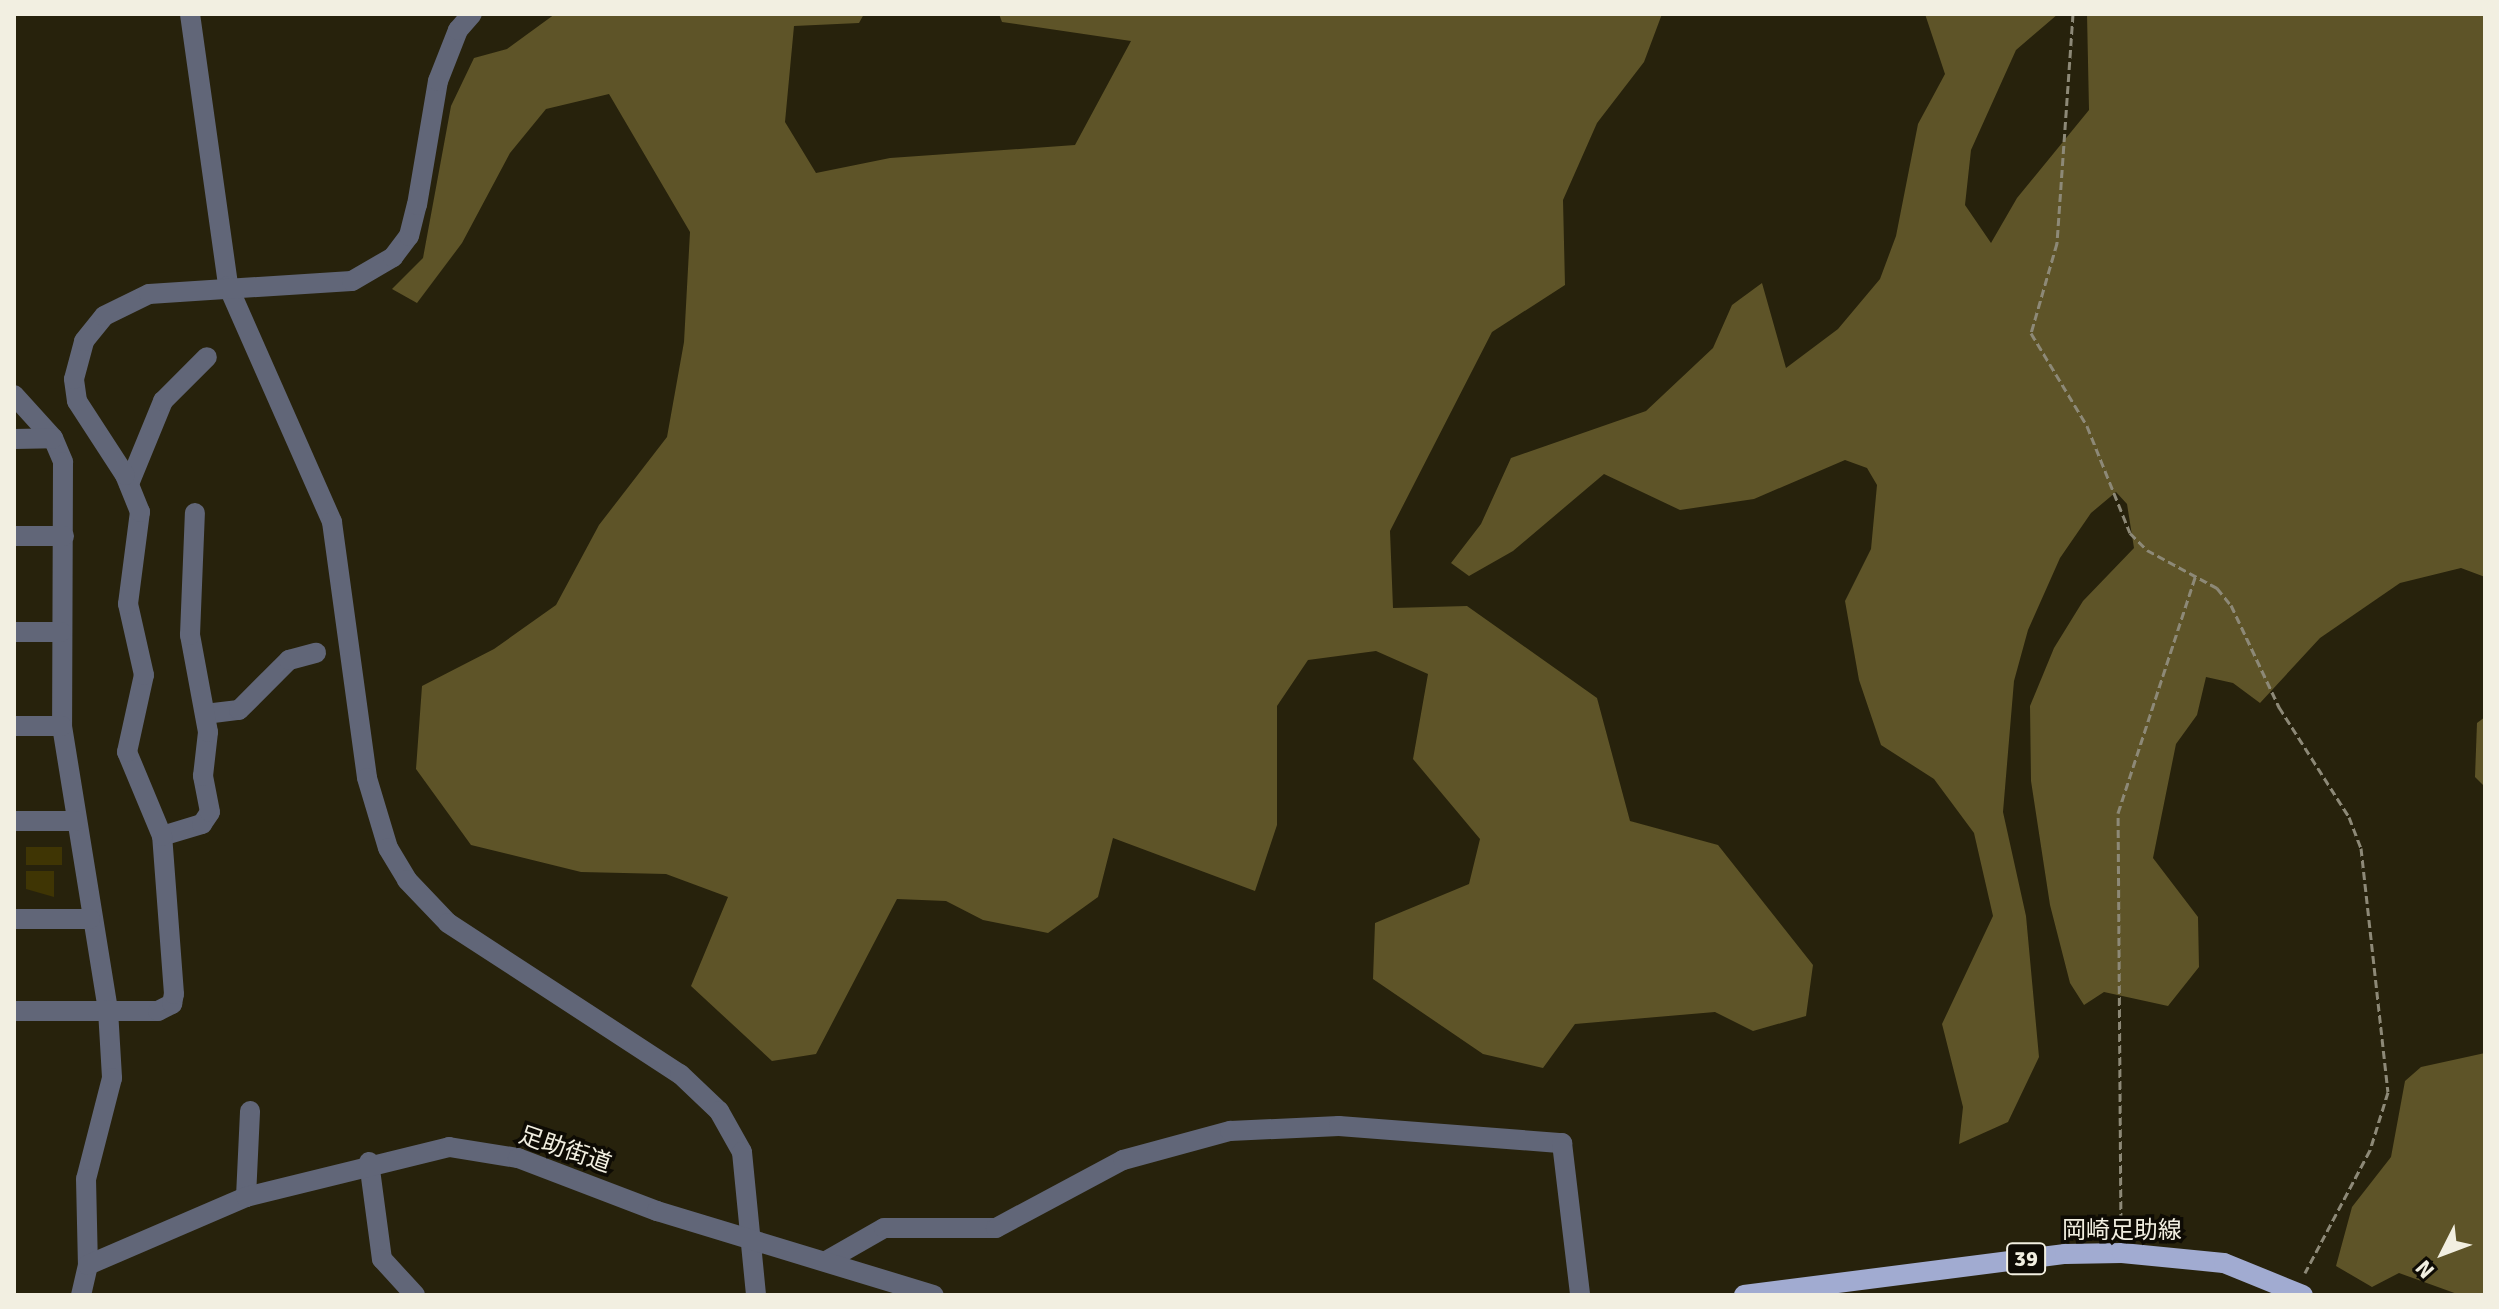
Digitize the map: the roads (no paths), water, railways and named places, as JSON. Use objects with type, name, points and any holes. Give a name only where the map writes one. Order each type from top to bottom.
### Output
[{"type":"main road","name":"岡崎足助線","points":[[1744,1295],[2065,1254],[2122,1253],[2224,1263],[2299,1293]]},
{"type":"street","points":[[190,14],[228,286],[332,522],[367,778],[388,848],[407,880],[448,923],[680,1074],[719,1111],[742,1152],[756,1295]]},
{"type":"street","points":[[14,1011],[158,1011],[172,1004],[175,977],[162,836],[127,752],[144,675],[128,604],[141,528],[129,484],[77,401],[74,379],[84,341],[123,303],[173,289],[352,281],[393,257],[409,236],[417,205],[438,81],[458,30],[472,14]]},
{"type":"street","points":[[129,484],[163,401],[207,357]]},
{"type":"street","points":[[14,395],[53,438],[63,462],[62,726],[90,919],[108,1010],[112,1078],[86,1179],[88,1265],[81,1295]]},
{"type":"street","points":[[14,439],[53,438]]},
{"type":"street","points":[[162,836],[202,824],[210,812],[203,776],[205,714],[190,635],[195,513]]},
{"type":"street","points":[[14,536],[64,536]]},
{"type":"street","points":[[14,632],[61,632]]},
{"type":"street","points":[[205,714],[239,710],[289,660],[316,653]]},
{"type":"street","points":[[14,726],[62,726]]},
{"type":"street","points":[[14,821],[75,821]]},
{"type":"street","points":[[14,919],[90,919]]},
{"type":"street","points":[[246,1197],[250,1111]]},
{"type":"street","points":[[828,1260],[884,1228],[996,1228],[1123,1160],[1230,1131],[1339,1126],[1562,1143],[1580,1295]]},
{"type":"street","name":"足助街道","points":[[88,1265],[246,1197],[369,1162],[449,1147],[518,1158],[752,1241],[828,1260],[934,1295]]},
{"type":"street","points":[[369,1162],[382,1259],[415,1295]]}]
